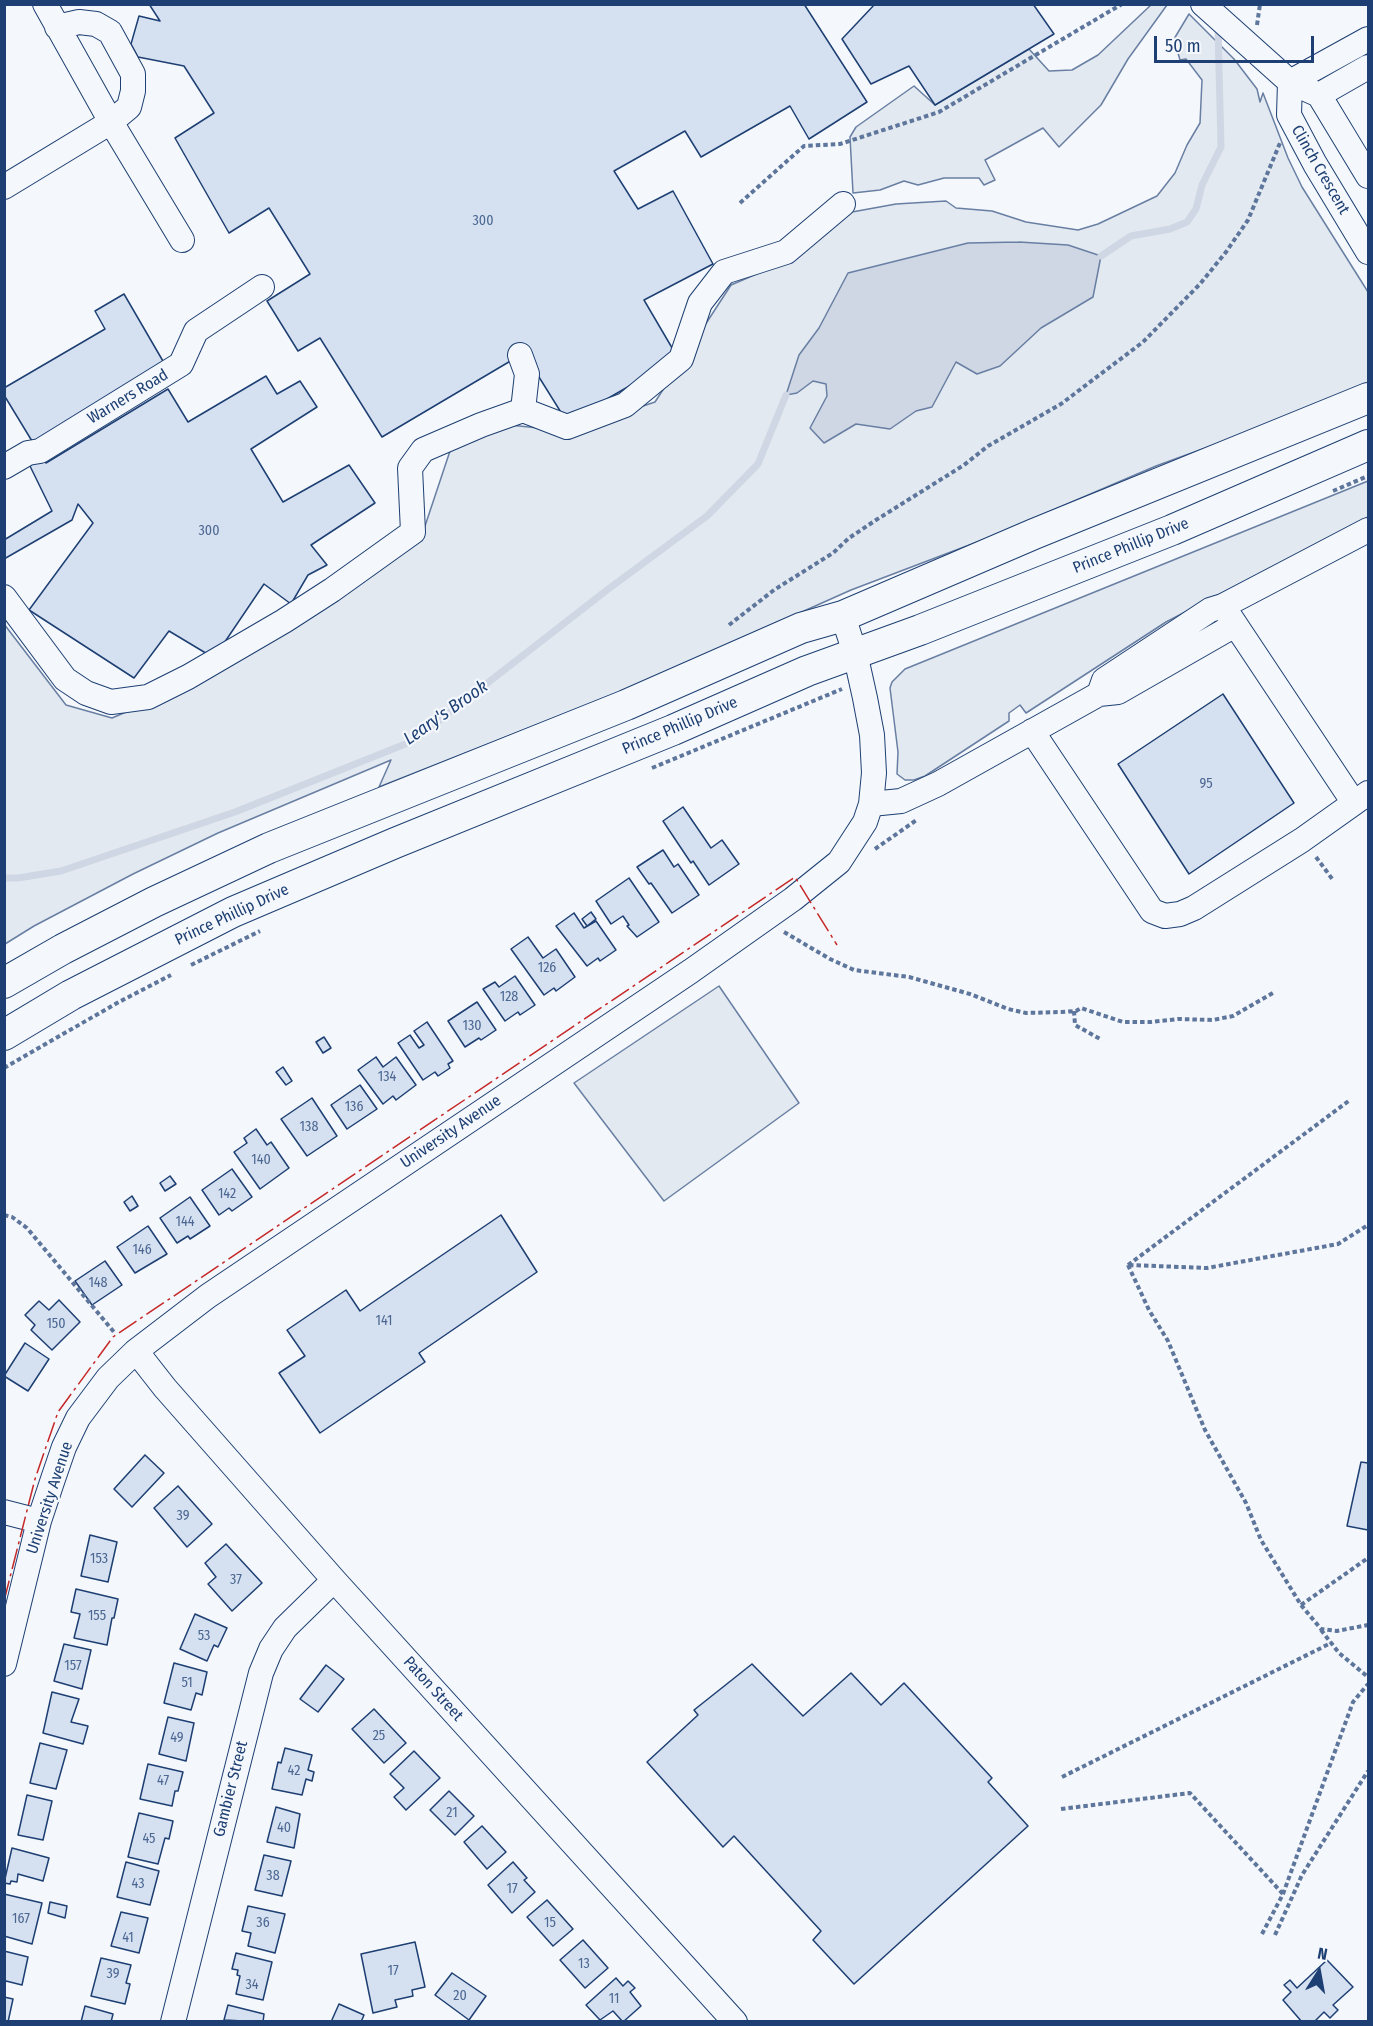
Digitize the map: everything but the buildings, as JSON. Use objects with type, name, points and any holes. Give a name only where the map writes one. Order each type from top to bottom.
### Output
[{"type":"main road","points":[[4,983],[154,902],[242,860],[626,705],[801,628],[843,616],[1034,534],[1368,398]]},
{"type":"main road","name":"Prince Phillip Drive","points":[[4,1035],[72,995],[233,912],[663,734],[807,671],[920,630],[1172,530],[1368,445]]},
{"type":"street","points":[[45,4],[111,122],[182,240]]},
{"type":"street","points":[[1203,4],[1250,35],[1290,82],[1319,95],[1368,176]]},
{"type":"street","points":[[4,188],[111,122],[129,107],[133,91],[133,74],[110,32],[96,24],[79,22],[57,27]]},
{"type":"street","points":[[1290,82],[1368,39]]},
{"type":"street","points":[[1319,95],[1368,67]]},
{"type":"street","name":"Clinch Crescent","points":[[1290,82],[1289,115],[1315,164],[1368,252]]},
{"type":"street","points":[[4,597],[65,679],[86,693],[111,702],[148,697],[188,677],[284,621],[332,590],[413,531],[410,468],[423,450],[523,410],[567,427],[625,405],[681,359],[700,303],[724,272],[786,252],[843,204]]},
{"type":"street","name":"Warners Road","points":[[4,467],[28,453],[40,451],[181,364],[196,331],[262,287]]},
{"type":"street","points":[[520,355],[527,374],[523,410]]},
{"type":"street","points":[[1229,615],[1368,530]]},
{"type":"street","points":[[871,804],[901,801],[929,788],[1032,731],[1099,694],[1104,680],[1210,610],[1229,615],[1361,798],[1302,840],[1180,915],[1165,916],[1152,911],[1032,731]]},
{"type":"street","name":"University Avenue","points":[[4,1664],[39,1521],[64,1447],[78,1418],[108,1378],[136,1351],[171,1322],[270,1253],[692,971],[793,899],[839,862],[865,822],[871,804],[874,773],[872,735],[855,652],[843,616]]},
{"type":"street","name":"Paton Street","points":[[136,1351],[165,1388],[334,1580],[735,2022]]},
{"type":"street","points":[[4,1512],[39,1521]]},
{"type":"street","name":"Gambier Street","points":[[173,2022],[261,1673],[271,1649],[285,1628],[334,1580]]},
{"type":"path","points":[[740,202],[804,146],[840,144],[939,112],[1122,4]]},
{"type":"path","points":[[1250,35],[1260,4]]},
{"type":"path","points":[[729,625],[774,590],[833,553],[858,532],[964,465],[988,446],[1061,404],[1143,342],[1200,284],[1248,220],[1282,136]]},
{"type":"path","points":[[642,772],[822,697]]},
{"type":"path","points":[[1302,840],[1333,880]]},
{"type":"path","points":[[182,969],[264,928]]},
{"type":"path","points":[[784,932],[854,970],[909,977],[1026,1013],[1074,1011],[1081,1008],[1123,1022],[1213,1020],[1233,1016],[1273,993]]},
{"type":"path","points":[[4,1068],[117,1003],[173,974]]},
{"type":"path","points":[[1074,1011],[1075,1025],[1102,1040]]},
{"type":"path","points":[[1128,1265],[1350,1100]]},
{"type":"path","points":[[4,1215],[12,1217],[27,1228],[114,1332]]},
{"type":"path","points":[[1128,1265],[1207,1268],[1338,1244],[1368,1225]]},
{"type":"path","points":[[1128,1265],[1149,1310],[1168,1341],[1205,1430],[1246,1503],[1261,1540],[1301,1605],[1339,1653],[1368,1677]]},
{"type":"path","points":[[1301,1605],[1368,1558]]},
{"type":"path","points":[[1321,1629],[1337,1631],[1368,1626]]},
{"type":"path","points":[[1062,1777],[1332,1643]]},
{"type":"path","points":[[1262,1934],[1283,1894],[1353,1702],[1368,1684]]},
{"type":"path","points":[[1275,1935],[1302,1875],[1368,1771]]},
{"type":"path","points":[[1061,1809],[1190,1793],[1283,1894]]},
{"type":"shaded area","points":[[1152,4],[1167,5],[1128,59],[1101,105],[1059,147],[1043,128],[985,160],[995,180],[984,185],[979,178],[944,178],[918,185],[904,181],[880,190],[853,193],[850,137],[856,127],[914,86],[935,105],[1029,49],[1049,71],[1072,70],[1098,55]]},
{"type":"shaded area","points":[[1189,14],[1234,59],[1257,89],[1260,102],[1263,93],[1288,158],[1302,187],[1368,292],[1368,384],[1279,421],[1156,466],[985,539],[851,590],[645,682],[379,787],[391,760],[218,833],[133,874],[34,926],[5,944],[4,624],[66,705],[112,718],[192,684],[420,541],[451,448],[509,425],[569,431],[655,402],[731,285],[773,267],[841,214],[896,204],[946,201],[956,208],[992,211],[1026,222],[1078,230],[1098,224],[1157,196],[1175,173],[1200,123],[1202,80],[1186,59],[1180,60],[1174,39]]},
{"type":"shaded area","points":[[1019,242],[1068,245],[1101,256],[1093,297],[1041,328],[1000,366],[977,374],[956,362],[932,407],[916,411],[890,429],[856,424],[824,443],[810,428],[827,396],[826,384],[813,381],[797,393],[786,395],[799,355],[819,328],[848,273],[968,243]]},
{"type":"shaded area","points":[[1368,481],[1368,517],[1166,622],[1026,713],[1020,705],[1009,713],[1009,721],[925,776],[905,780],[897,774],[898,752],[890,688],[892,682],[905,669]]},
{"type":"shaded area","points":[[719,986],[799,1103],[664,1201],[574,1083]]},
{"type":"waterway","name":"Leary's Brook","points":[[1101,256],[1131,236],[1170,229],[1187,222],[1196,209],[1202,185],[1221,147],[1218,27]]},
{"type":"waterway","name":"Leary's Brook","points":[[4,878],[61,871],[235,812],[413,741],[607,590],[707,516],[758,464],[786,395]]},
{"type":"power","points":[[4,1601],[35,1479],[58,1412],[113,1337],[795,877],[837,945]]}]
